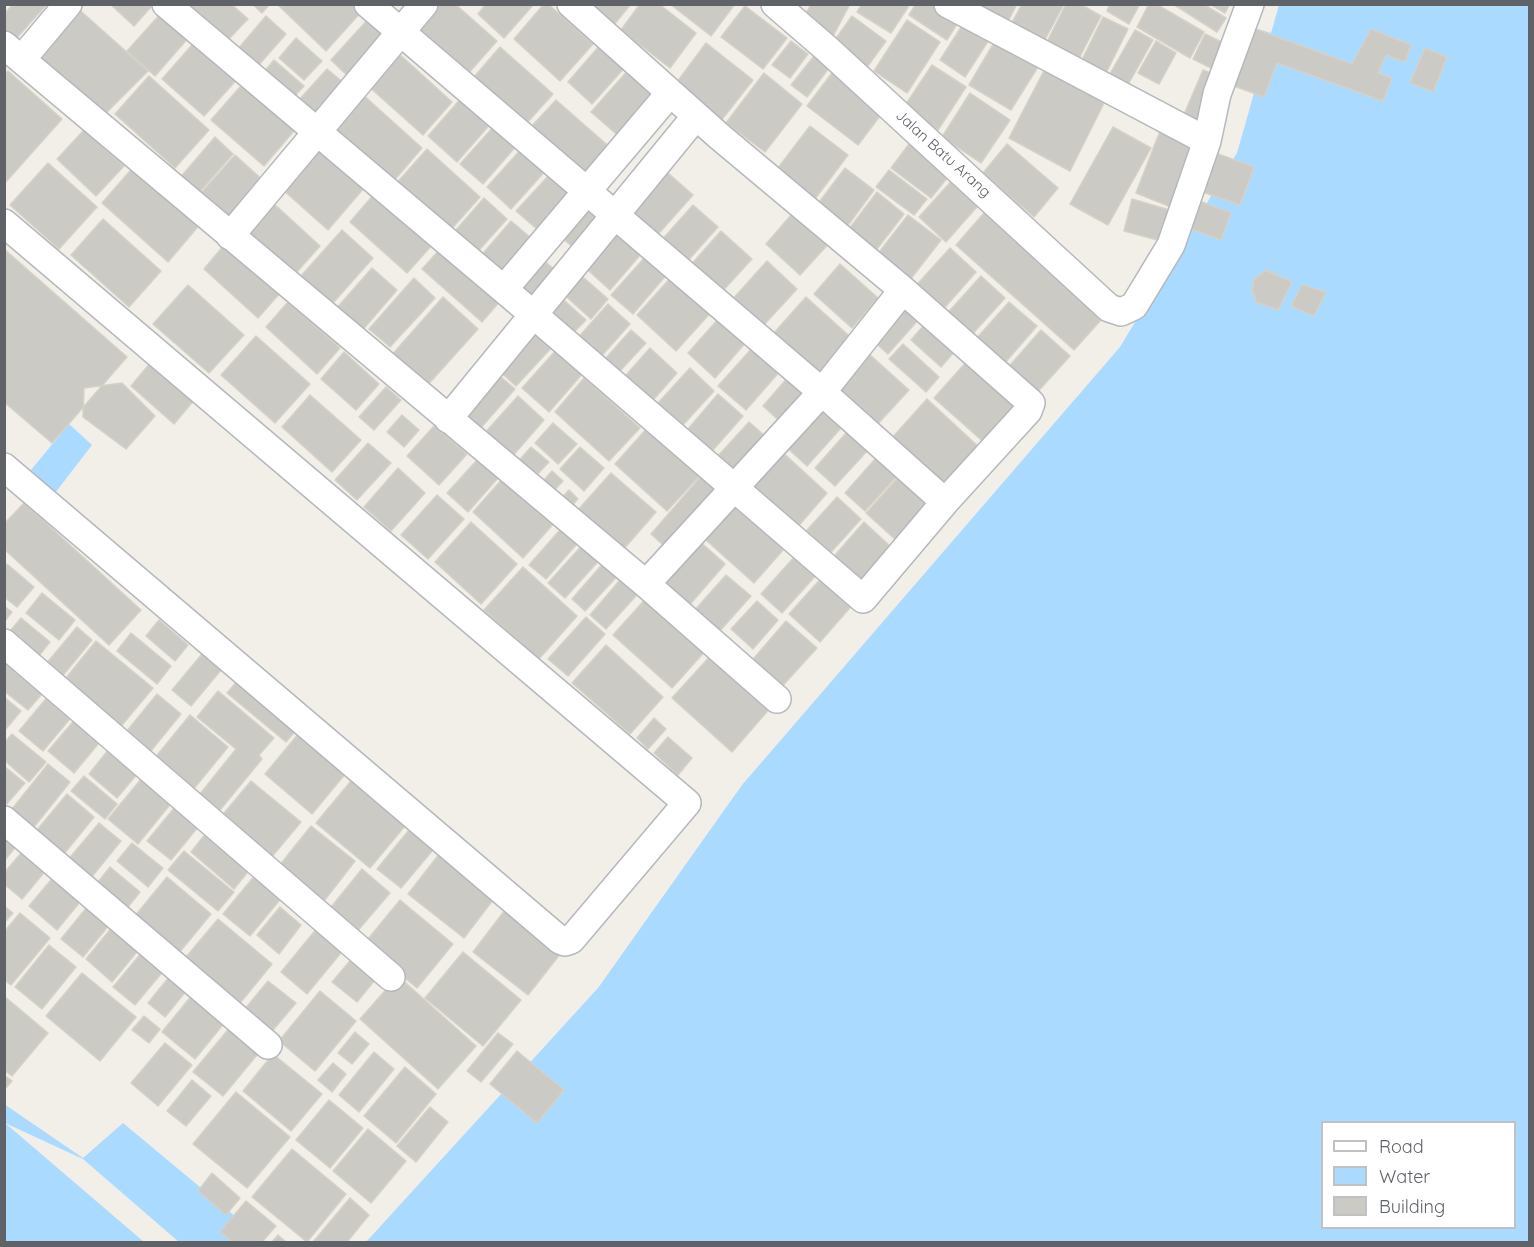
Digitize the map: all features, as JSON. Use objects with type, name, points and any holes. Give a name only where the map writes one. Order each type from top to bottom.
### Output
[{"type":"street","points":[[68,4],[13,52],[230,237],[646,584],[777,699]]},
{"type":"street","points":[[166,4],[504,289],[863,599],[945,502],[1028,411],[1031,403],[903,290],[696,116],[571,4]]},
{"type":"street","points":[[368,4],[822,392],[945,502]]},
{"type":"street","points":[[230,237],[424,4]]},
{"type":"street","name":"Jalan Batu Arang","points":[[775,4],[861,79],[1114,311],[1129,311],[1171,244],[1207,141]]},
{"type":"street","points":[[948,4],[1207,141],[1217,94],[1250,4]]},
{"type":"street","points":[[504,289],[670,93]]},
{"type":"street","points":[[448,418],[696,116]]},
{"type":"street","points":[[4,224],[687,803],[571,939],[565,942],[560,940],[10,481]]},
{"type":"street","points":[[646,584],[822,392],[903,290]]},
{"type":"street","points":[[4,643],[391,977]]},
{"type":"street","points":[[4,820],[268,1045]]},
{"type":"water","points":[[1279,5],[1529,5],[1529,1242],[366,1242],[598,988],[742,785],[1120,347],[1237,153],[1264,58],[1247,26],[1271,33]]},
{"type":"water","points":[[69,424],[92,445],[55,493],[31,470]]},
{"type":"water","points":[[4,1104],[83,1158],[123,1123],[266,1242],[5,1242]]},
{"type":"pier","points":[[5,1123],[83,1159],[179,1242],[144,1242]]},
{"type":"building","points":[[13,4],[47,4],[14,41],[4,33],[4,14]]},
{"type":"building","points":[[110,4],[149,4],[151,7],[134,26]]},
{"type":"building","points":[[187,4],[231,4],[248,19],[226,42]]},
{"type":"building","points":[[252,4],[270,4],[262,13]]},
{"type":"building","points":[[277,4],[355,4],[362,11],[326,51]]},
{"type":"building","points":[[431,4],[455,4],[497,41],[466,76],[410,30]]},
{"type":"building","points":[[486,4],[534,4],[504,38],[478,14]]},
{"type":"building","points":[[544,4],[548,4],[593,44],[560,81],[514,39]]},
{"type":"building","points":[[588,4],[631,4],[613,26]]},
{"type":"building","points":[[640,4],[659,4],[696,33],[670,68],[621,30]]},
{"type":"building","points":[[670,4],[735,4],[711,36]]},
{"type":"building","points":[[811,4],[850,4],[832,38],[802,22]]},
{"type":"building","points":[[862,4],[910,4],[891,33],[857,12]]},
{"type":"building","points":[[916,4],[938,4],[960,19],[947,40],[909,15]]},
{"type":"building","points":[[971,4],[1017,4],[1006,25]]},
{"type":"building","points":[[1022,4],[1064,4],[1041,47],[1009,28]]},
{"type":"building","points":[[1066,4],[1080,4],[1101,16],[1076,64],[1044,48]]},
{"type":"building","points":[[1110,4],[1140,4],[1129,24],[1107,11]]},
{"type":"building","points":[[1149,4],[1156,4],[1204,32],[1190,58],[1137,27]]},
{"type":"building","points":[[1173,4],[1203,4],[1226,18],[1217,32]]},
{"type":"building","points":[[1210,4],[1230,4],[1225,13]]},
{"type":"building","points":[[75,6],[148,71],[101,118],[36,55]]},
{"type":"building","points":[[745,6],[787,38],[763,69],[721,37]]},
{"type":"building","points":[[163,11],[190,36],[155,76],[127,51]]},
{"type":"building","points":[[266,16],[286,34],[257,67],[237,50]]},
{"type":"building","points":[[852,16],[886,41],[865,70],[831,45]]},
{"type":"building","points":[[370,17],[392,37],[353,81],[331,60]]},
{"type":"building","points":[[1103,17],[1128,29],[1104,77],[1080,64]]},
{"type":"building","points":[[967,18],[992,35],[965,77],[940,60]]},
{"type":"building","points":[[907,20],[940,42],[907,93],[874,71]]},
{"type":"building","points":[[1247,26],[1352,64],[1371,29],[1411,45],[1405,62],[1386,55],[1378,73],[1392,78],[1383,101],[1277,63],[1264,97],[1226,83]]},
{"type":"building","points":[[1135,30],[1153,40],[1125,90],[1107,79]]},
{"type":"building","points":[[1205,34],[1232,47],[1219,72],[1193,59]]},
{"type":"building","points":[[998,36],[1041,62],[1011,110],[969,85]]},
{"type":"building","points":[[199,37],[241,75],[204,116],[162,79]]},
{"type":"building","points":[[296,38],[322,61],[304,80],[279,58]]},
{"type":"building","points":[[791,41],[808,54],[790,78],[772,65]]},
{"type":"building","points":[[1156,41],[1176,53],[1159,84],[1138,73]]},
{"type":"building","points":[[706,43],[753,80],[720,122],[674,86]]},
{"type":"building","points":[[601,44],[626,66],[592,104],[568,82]]},
{"type":"building","points":[[500,47],[553,94],[525,125],[473,78]]},
{"type":"building","points":[[1425,48],[1447,57],[1433,92],[1410,83]]},
{"type":"building","points":[[397,52],[452,102],[423,135],[367,85]]},
{"type":"building","points":[[814,56],[829,68],[807,97],[791,85]]},
{"type":"building","points":[[274,60],[304,86],[292,99],[263,73]]},
{"type":"building","points":[[932,65],[966,87],[938,130],[904,107]]},
{"type":"building","points":[[1047,65],[1107,97],[1070,171],[1009,138]]},
{"type":"building","points":[[630,68],[660,95],[621,138],[591,112]]},
{"type":"building","points":[[327,69],[351,89],[322,122],[298,101]]},
{"type":"building","points":[[835,69],[886,108],[858,145],[807,106]]},
{"type":"building","points":[[1203,70],[1221,77],[1197,132],[1180,124]]},
{"type":"building","points":[[8,71],[62,119],[4,184],[4,75]]},
{"type":"building","points":[[764,73],[802,104],[765,152],[726,123]]},
{"type":"building","points":[[149,76],[209,130],[175,168],[115,114]]},
{"type":"building","points":[[247,79],[299,125],[264,166],[211,120]]},
{"type":"building","points":[[361,93],[422,148],[392,183],[330,128]]},
{"type":"building","points":[[970,93],[1010,120],[981,163],[942,137]]},
{"type":"building","points":[[464,95],[493,121],[457,162],[428,136]]},
{"type":"building","points":[[556,100],[613,150],[586,181],[529,129]]},
{"type":"building","points":[[496,124],[518,144],[483,184],[460,164]]},
{"type":"building","points":[[810,126],[848,155],[809,207],[771,177]]},
{"type":"building","points":[[1113,127],[1151,148],[1108,225],[1070,204]]},
{"type":"building","points":[[84,130],[124,166],[96,196],[57,159]]},
{"type":"building","points":[[1160,131],[1196,146],[1171,207],[1136,193]]},
{"type":"building","points":[[215,137],[233,154],[197,195],[179,179]]},
{"type":"building","points":[[912,140],[952,172],[931,198],[891,168]]},
{"type":"building","points":[[1007,144],[1058,188],[1034,217],[983,173]]},
{"type":"building","points":[[524,146],[548,168],[511,209],[487,187]]},
{"type":"building","points":[[319,147],[364,188],[328,230],[282,189]]},
{"type":"building","points":[[427,149],[480,197],[447,234],[394,186]]},
{"type":"building","points":[[1210,151],[1254,167],[1240,205],[1197,190]]},
{"type":"building","points":[[235,155],[266,183],[233,219],[202,192]]},
{"type":"building","points":[[48,163],[97,207],[59,249],[10,205]]},
{"type":"building","points":[[136,164],[201,223],[168,262],[102,203]]},
{"type":"building","points":[[660,166],[693,195],[653,240],[621,210]]},
{"type":"building","points":[[845,168],[874,190],[846,228],[817,205]]},
{"type":"building","points":[[889,170],[927,199],[914,215],[876,187]]},
{"type":"building","points":[[550,174],[578,199],[545,236],[516,211]]},
{"type":"building","points":[[956,176],[983,200],[946,242],[919,217]]},
{"type":"building","points":[[877,192],[904,214],[870,258],[843,237]]},
{"type":"building","points":[[375,193],[433,244],[407,273],[350,222]]},
{"type":"building","points":[[484,198],[507,219],[472,258],[449,238]]},
{"type":"building","points":[[586,199],[603,214],[574,248],[556,233]]},
{"type":"building","points":[[1132,199],[1173,211],[1165,242],[1124,231]]},
{"type":"building","points":[[1194,199],[1231,213],[1221,240],[1184,226]]},
{"type":"building","points":[[273,203],[320,246],[296,273],[248,231]]},
{"type":"building","points":[[693,205],[718,227],[685,264],[660,242]]},
{"type":"building","points":[[991,205],[1109,311],[1074,350],[956,245]]},
{"type":"building","points":[[798,207],[833,239],[800,275],[766,244]]},
{"type":"building","points":[[908,215],[941,240],[906,285],[873,260]]},
{"type":"building","points":[[103,219],[161,271],[129,307],[71,255]]},
{"type":"building","points":[[511,221],[538,244],[505,281],[479,258]]},
{"type":"building","points":[[610,228],[641,254],[610,290],[580,263]]},
{"type":"building","points":[[342,230],[373,258],[332,304],[301,276]]},
{"type":"building","points":[[721,231],[752,259],[719,295],[688,268]]},
{"type":"building","points":[[225,244],[280,293],[258,318],[204,269]]},
{"type":"building","points":[[442,247],[501,300],[482,322],[422,269]]},
{"type":"building","points":[[950,248],[976,272],[939,314],[912,290]]},
{"type":"building","points":[[4,249],[127,357],[52,443],[4,402]]},
{"type":"building","points":[[647,255],[668,273],[633,314],[611,295]]},
{"type":"building","points":[[542,259],[561,275],[535,305],[516,288]]},
{"type":"building","points":[[767,261],[797,289],[761,328],[731,301]]},
{"type":"building","points":[[840,264],[878,298],[852,328],[814,294]]},
{"type":"building","points":[[372,268],[397,290],[360,333],[335,310]]},
{"type":"building","points":[[1266,270],[1292,282],[1278,310],[1256,302],[1252,290],[1254,279]]},
{"type":"building","points":[[576,271],[608,299],[591,319],[559,290]]},
{"type":"building","points":[[674,274],[714,309],[676,351],[637,315]]},
{"type":"building","points":[[981,276],[1005,298],[968,339],[943,318]]},
{"type":"building","points":[[414,278],[435,298],[390,347],[369,329]]},
{"type":"building","points":[[188,285],[244,335],[209,373],[153,324]]},
{"type":"building","points":[[1302,285],[1326,292],[1314,316],[1291,306]]},
{"type":"building","points":[[557,294],[586,320],[571,335],[543,310]]},
{"type":"building","points":[[443,297],[478,329],[425,388],[390,357]]},
{"type":"building","points":[[806,297],[857,343],[825,380],[773,334]]},
{"type":"building","points":[[903,301],[920,318],[888,354],[870,338]]},
{"type":"building","points":[[288,302],[340,348],[317,374],[266,327]]},
{"type":"building","points":[[1009,302],[1037,326],[1003,365],[975,340]]},
{"type":"building","points":[[608,304],[630,324],[598,360],[576,340]]},
{"type":"building","points":[[720,317],[747,341],[715,378],[688,353]]},
{"type":"building","points":[[925,324],[955,351],[941,367],[911,340]]},
{"type":"building","points":[[532,327],[553,346],[516,386],[495,367]]},
{"type":"building","points":[[631,330],[646,343],[619,372],[605,359]]},
{"type":"building","points":[[1041,330],[1070,356],[1033,397],[1004,372]]},
{"type":"building","points":[[256,336],[310,384],[275,423],[221,375]]},
{"type":"building","points":[[903,344],[939,377],[926,392],[889,359]]},
{"type":"building","points":[[754,346],[781,370],[746,410],[718,386]]},
{"type":"building","points":[[558,348],[584,372],[549,412],[522,388]]},
{"type":"building","points":[[650,348],[677,373],[647,407],[619,383]]},
{"type":"building","points":[[344,352],[379,384],[356,410],[321,379]]},
{"type":"building","points":[[869,354],[909,390],[875,427],[836,392]]},
{"type":"building","points":[[968,360],[1021,407],[987,445],[934,398]]},
{"type":"building","points":[[151,362],[195,399],[174,424],[131,386]]},
{"type":"building","points":[[690,368],[714,391],[683,425],[658,403]]},
{"type":"building","points":[[494,371],[515,389],[479,430],[459,412]]},
{"type":"building","points":[[789,376],[811,396],[785,426],[763,406]]},
{"type":"building","points":[[584,378],[640,428],[609,461],[555,412]]},
{"type":"building","points":[[122,383],[155,416],[126,449],[83,417],[84,388]]},
{"type":"building","points":[[386,387],[401,400],[374,430],[359,417]]},
{"type":"building","points":[[718,394],[743,416],[706,458],[682,436]]},
{"type":"building","points":[[310,395],[361,440],[332,472],[282,427]]},
{"type":"building","points":[[518,396],[544,420],[510,459],[483,435]]},
{"type":"building","points":[[927,399],[981,449],[945,490],[890,440]]},
{"type":"building","points":[[816,406],[841,428],[807,466],[783,444]]},
{"type":"building","points":[[402,415],[419,430],[404,447],[387,432]]},
{"type":"building","points":[[749,422],[773,443],[740,480],[716,458]]},
{"type":"building","points":[[553,423],[577,444],[558,464],[535,443]]},
{"type":"building","points":[[434,426],[467,454],[439,485],[407,456]]},
{"type":"building","points":[[649,426],[702,473],[667,511],[615,464]]},
{"type":"building","points":[[847,432],[868,450],[835,486],[815,468]]},
{"type":"building","points":[[368,443],[391,463],[357,500],[335,480]]},
{"type":"building","points":[[531,447],[549,462],[532,480],[515,465]]},
{"type":"building","points":[[580,447],[604,468],[584,491],[560,469]]},
{"type":"building","points":[[780,450],[827,493],[795,530],[747,487]]},
{"type":"building","points":[[876,458],[897,476],[865,511],[845,493]]},
{"type":"building","points":[[478,459],[498,478],[468,512],[447,493]]},
{"type":"building","points":[[398,468],[425,493],[391,531],[364,507]]},
{"type":"building","points":[[552,471],[563,481],[549,496],[539,486]]},
{"type":"building","points":[[903,472],[934,500],[897,541],[866,513]]},
{"type":"building","points":[[611,473],[656,512],[622,551],[577,511]]},
{"type":"building","points":[[703,474],[723,492],[671,552],[651,534]]},
{"type":"building","points":[[505,476],[556,521],[523,558],[473,512]]},
{"type":"building","points":[[569,490],[578,499],[564,514],[555,505]]},
{"type":"building","points":[[437,495],[464,519],[428,559],[401,535]]},
{"type":"building","points":[[837,497],[861,519],[823,561],[799,539]]},
{"type":"building","points":[[727,498],[784,549],[754,583],[697,532]]},
{"type":"building","points":[[24,503],[141,610],[109,645],[4,549],[4,524]]},
{"type":"building","points":[[471,522],[517,564],[481,604],[435,562]]},
{"type":"building","points":[[864,522],[892,548],[857,588],[829,562]]},
{"type":"building","points":[[566,523],[582,538],[546,579],[529,565]]},
{"type":"building","points":[[696,538],[725,564],[686,609],[656,582]]},
{"type":"building","points":[[586,541],[603,556],[565,598],[548,583]]},
{"type":"building","points":[[797,554],[818,573],[782,613],[761,594]]},
{"type":"building","points":[[607,559],[622,571],[585,611],[572,599]]},
{"type":"building","points":[[7,564],[34,587],[17,607],[4,597],[4,567]]},
{"type":"building","points":[[523,567],[577,616],[539,659],[484,610]]},
{"type":"building","points":[[626,573],[643,588],[606,629],[590,615]]},
{"type":"building","points":[[825,574],[855,602],[820,642],[789,614]]},
{"type":"building","points":[[726,575],[751,596],[718,633],[694,611]]},
{"type":"building","points":[[42,593],[75,620],[59,640],[26,613]]},
{"type":"building","points":[[649,595],[708,648],[672,688],[613,635]]},
{"type":"building","points":[[757,601],[778,620],[753,649],[731,629]]},
{"type":"building","points":[[4,606],[12,612],[4,622]]},
{"type":"building","points":[[586,617],[605,634],[568,676],[548,659]]},
{"type":"building","points":[[21,618],[50,642],[34,662],[5,637]]},
{"type":"building","points":[[159,620],[188,645],[175,661],[146,636]]},
{"type":"building","points":[[786,621],[817,648],[777,692],[748,665]]},
{"type":"building","points":[[77,627],[92,640],[56,684],[40,671]]},
{"type":"building","points":[[131,633],[171,666],[157,684],[117,651]]},
{"type":"building","points":[[96,641],[153,688],[117,731],[61,684]]},
{"type":"building","points":[[606,645],[663,697],[630,734],[572,683]]},
{"type":"building","points":[[4,651],[48,687],[28,710],[4,691]]},
{"type":"building","points":[[713,653],[772,706],[732,752],[672,698]]},
{"type":"building","points":[[202,654],[221,670],[191,706],[172,690]]},
{"type":"building","points":[[244,673],[303,722],[286,742],[227,693]]},
{"type":"building","points":[[218,691],[274,738],[259,755],[262,759],[220,810],[200,794],[236,749],[197,717]]},
{"type":"building","points":[[50,694],[74,714],[43,751],[19,731]]},
{"type":"building","points":[[157,694],[181,714],[146,757],[122,737]]},
{"type":"building","points":[[4,697],[21,711],[5,730],[4,730]]},
{"type":"building","points":[[190,715],[228,747],[192,791],[154,759]]},
{"type":"building","points":[[78,716],[104,737],[74,773],[48,751]]},
{"type":"building","points":[[654,718],[666,729],[648,749],[637,738]]},
{"type":"building","points":[[304,727],[351,767],[312,814],[265,774]]},
{"type":"building","points":[[12,734],[46,762],[29,782],[4,760],[4,743]]},
{"type":"building","points":[[668,737],[692,758],[678,775],[654,753]]},
{"type":"building","points":[[113,744],[142,768],[117,798],[89,774]]},
{"type":"building","points":[[48,764],[70,782],[30,832],[8,814]]},
{"type":"building","points":[[4,766],[25,783],[4,807]]},
{"type":"building","points":[[147,772],[177,796],[138,844],[108,819]]},
{"type":"building","points":[[84,776],[117,804],[105,819],[71,791]]},
{"type":"building","points":[[251,781],[301,822],[270,859],[220,818]]},
{"type":"building","points":[[351,781],[405,826],[370,868],[316,823]]},
{"type":"building","points":[[67,794],[94,817],[60,859],[32,836]]},
{"type":"building","points":[[180,801],[203,821],[171,860],[147,841]]},
{"type":"building","points":[[4,823],[23,838],[4,861]]},
{"type":"building","points":[[99,823],[121,841],[90,879],[67,861]]},
{"type":"building","points":[[311,826],[355,861],[324,901],[279,866]]},
{"type":"building","points":[[211,827],[255,863],[234,889],[191,852]]},
{"type":"building","points":[[409,830],[433,850],[401,888],[377,869]]},
{"type":"building","points":[[132,843],[163,868],[148,887],[117,861]]},
{"type":"building","points":[[29,844],[52,863],[22,899],[4,884],[4,873]]},
{"type":"building","points":[[184,851],[234,892],[218,911],[168,870]]},
{"type":"building","points":[[440,853],[496,896],[464,938],[408,894]]},
{"type":"building","points":[[110,867],[140,892],[124,912],[94,887]]},
{"type":"building","points":[[261,868],[288,890],[250,936],[223,914]]},
{"type":"building","points":[[362,869],[390,893],[354,935],[327,912]]},
{"type":"building","points":[[56,874],[84,897],[57,930],[29,906]]},
{"type":"building","points":[[167,877],[211,914],[174,959],[130,922]]},
{"type":"building","points":[[400,900],[453,944],[417,988],[364,944]]},
{"type":"building","points":[[92,901],[114,919],[83,957],[61,939]]},
{"type":"building","points":[[4,906],[13,913],[4,923]]},
{"type":"building","points":[[280,907],[301,925],[279,954],[257,935]]},
{"type":"building","points":[[505,910],[561,953],[528,995],[473,952]]},
{"type":"building","points":[[20,913],[50,938],[11,985],[4,980],[4,932]]},
{"type":"building","points":[[218,919],[272,964],[236,1008],[181,963]]},
{"type":"building","points":[[118,920],[145,942],[112,982],[86,959]]},
{"type":"building","points":[[323,921],[349,943],[307,994],[281,972]]},
{"type":"building","points":[[49,945],[76,967],[42,1009],[15,987]]},
{"type":"building","points":[[148,945],[170,963],[135,1005],[113,987]]},
{"type":"building","points":[[463,952],[521,1000],[483,1046],[425,998]]},
{"type":"building","points":[[355,955],[379,975],[357,1002],[332,982]]},
{"type":"building","points":[[174,971],[191,985],[165,1017],[148,1003]]},
{"type":"building","points":[[82,973],[136,1017],[100,1061],[46,1016]]},
{"type":"building","points":[[398,976],[476,1046],[438,1089],[360,1019]]},
{"type":"building","points":[[268,981],[296,1003],[267,1037],[240,1015]]},
{"type":"building","points":[[197,989],[230,1016],[195,1059],[162,1032]]},
{"type":"building","points":[[320,991],[356,1021],[315,1071],[279,1041]]},
{"type":"building","points":[[4,996],[48,1033],[12,1076],[4,1070]]},
{"type":"building","points":[[144,1016],[160,1029],[149,1043],[132,1030]]},
{"type":"building","points":[[236,1020],[266,1044],[223,1096],[193,1072]]},
{"type":"building","points":[[355,1032],[369,1044],[352,1064],[338,1053]]},
{"type":"building","points":[[498,1033],[513,1044],[481,1082],[467,1071]]},
{"type":"building","points":[[165,1043],[192,1065],[158,1106],[131,1083]]},
{"type":"building","points":[[517,1051],[564,1090],[537,1123],[490,1084]]},
{"type":"building","points":[[374,1052],[394,1069],[359,1112],[339,1095]]},
{"type":"building","points":[[273,1054],[322,1094],[291,1131],[243,1091]]},
{"type":"building","points":[[333,1063],[346,1074],[332,1092],[318,1080]]},
{"type":"building","points":[[405,1067],[436,1094],[396,1143],[364,1116]]},
{"type":"building","points":[[4,1075],[12,1081],[4,1090]]},
{"type":"building","points":[[192,1080],[211,1096],[186,1126],[167,1111]]},
{"type":"building","points":[[236,1092],[290,1137],[247,1188],[193,1144]]},
{"type":"building","points":[[329,1100],[363,1128],[330,1168],[296,1140]]},
{"type":"building","points":[[430,1107],[448,1122],[416,1162],[397,1146]]},
{"type":"building","points":[[368,1129],[406,1161],[371,1203],[333,1171]]},
{"type":"building","points":[[292,1149],[346,1194],[307,1242],[252,1197]]},
{"type":"building","points":[[212,1173],[240,1198],[226,1215],[198,1191]]},
{"type":"building","points":[[350,1198],[369,1215],[347,1242],[313,1242]]},
{"type":"building","points":[[246,1201],[276,1226],[262,1242],[233,1242],[220,1232]]},
{"type":"building","points":[[278,1235],[286,1242],[272,1242]]}]
